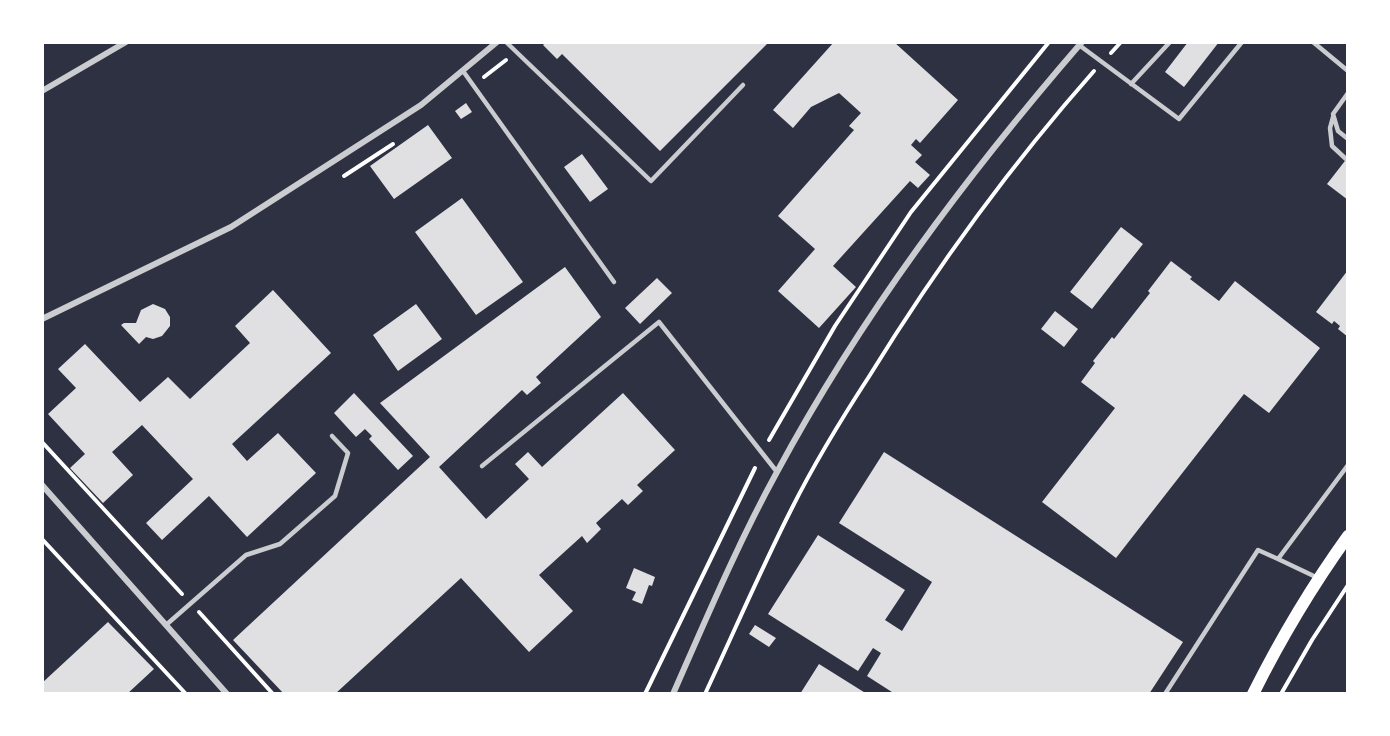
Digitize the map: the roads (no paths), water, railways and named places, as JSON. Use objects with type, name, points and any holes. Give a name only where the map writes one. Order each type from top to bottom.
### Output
[{"type":"main road","points":[[1253,694],[1292,621],[1318,578],[1348,536]]},
{"type":"street","points":[[42,92],[126,42]]},
{"type":"street","points":[[42,319],[231,227],[421,105],[497,42]]},
{"type":"street","points":[[673,694],[718,592],[777,472],[835,372],[907,263],[992,149],[1081,44]]},
{"type":"street","points":[[42,485],[227,694]]},
{"type":"lane","points":[[506,42],[651,181],[743,85]]},
{"type":"lane","points":[[1131,84],[1170,42]]},
{"type":"lane","points":[[1081,44],[1102,63],[1179,119],[1242,42]]},
{"type":"lane","points":[[1313,42],[1348,71]]},
{"type":"lane","points":[[463,71],[614,282]]},
{"type":"lane","points":[[1346,159],[1332,146],[1330,128],[1333,114],[1348,93]]},
{"type":"lane","points":[[1333,114],[1338,131],[1348,140]]},
{"type":"lane","points":[[482,466],[659,322],[777,472]]},
{"type":"lane","points":[[166,625],[246,555],[280,544],[335,496],[348,453],[332,436]]},
{"type":"lane","points":[[1278,559],[1348,465]]},
{"type":"lane","points":[[1165,694],[1258,549],[1318,578]]}]
